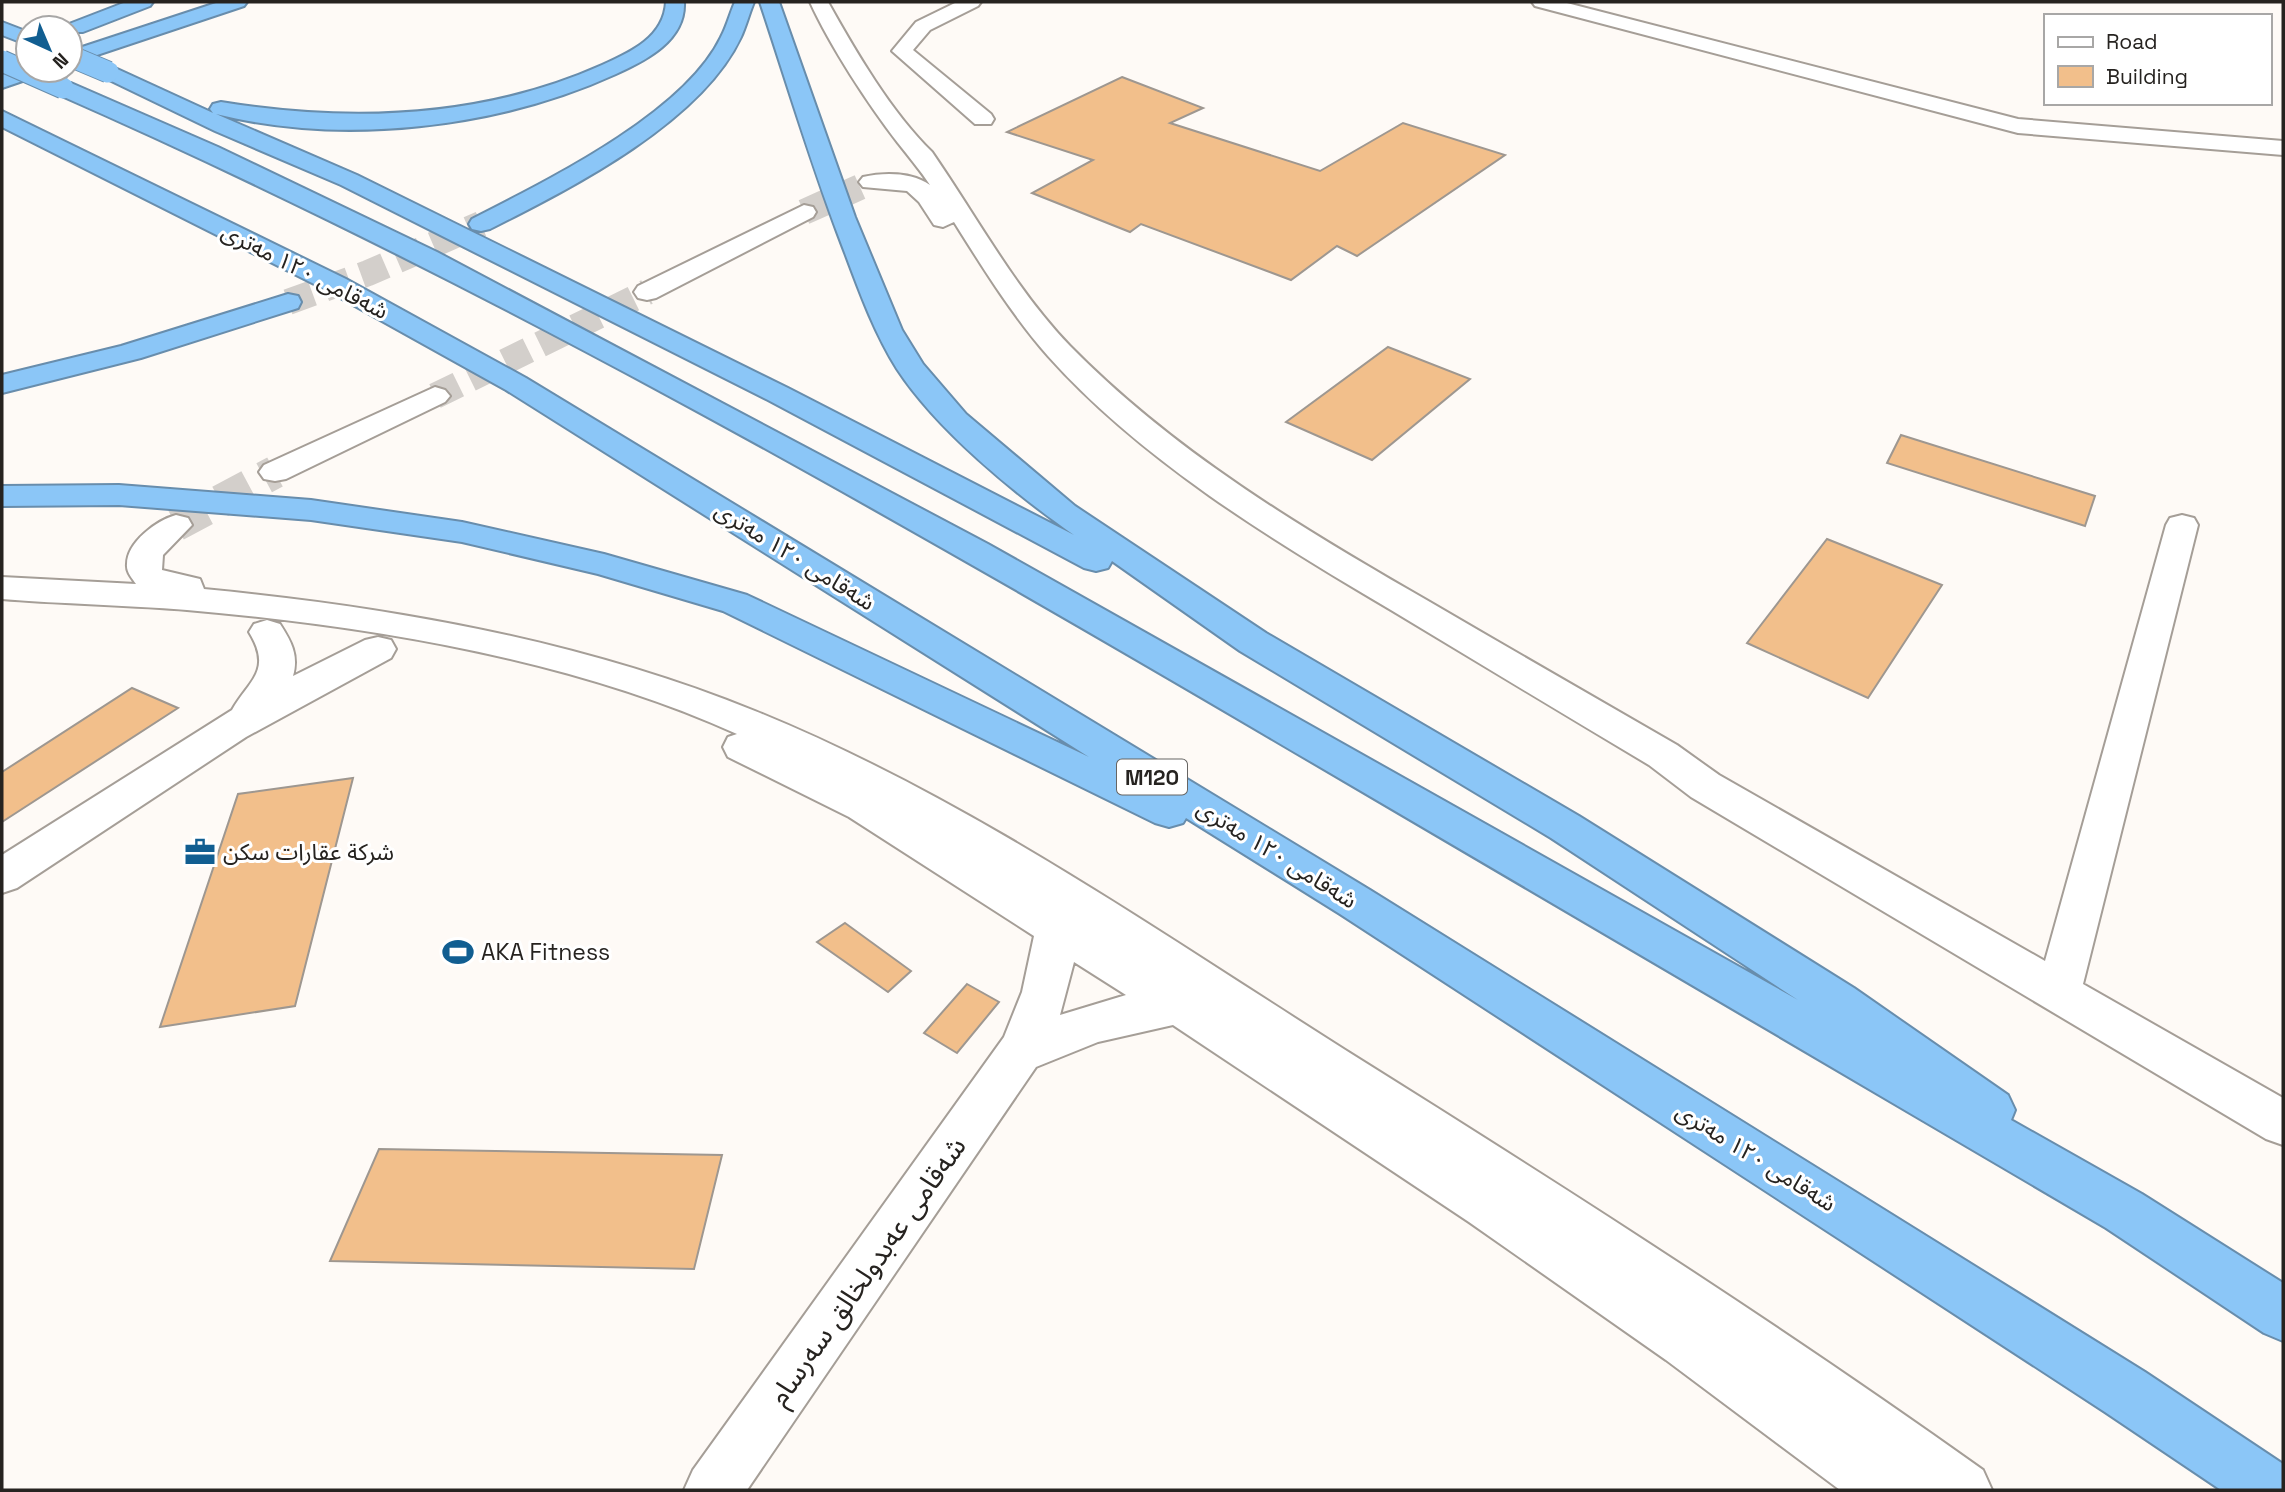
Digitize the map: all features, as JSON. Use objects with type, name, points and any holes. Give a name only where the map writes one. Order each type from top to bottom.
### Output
[{"type":"highway","points":[[84,25],[143,2]]},
{"type":"highway","points":[[84,25],[156,2]]},
{"type":"highway","points":[[84,57],[118,42],[237,2]]},
{"type":"highway","points":[[118,42],[256,2]]},
{"type":"highway","points":[[134,83],[204,106],[280,119],[369,121],[455,113],[545,95],[605,73],[660,40],[673,20],[675,2]]},
{"type":"highway","points":[[481,224],[580,171],[650,124],[683,97],[724,49],[742,14],[744,2]]},
{"type":"highway","points":[[770,2],[862,268],[888,330],[911,368],[955,420],[1019,477],[1064,513],[1253,642]]},
{"type":"highway","points":[[84,70],[108,72],[222,126],[349,180],[729,369],[1253,642],[1565,827],[1838,1002],[1983,1104],[2124,1211]]},
{"type":"highway","points":[[84,81],[210,152],[428,257],[976,551],[2124,1211],[2283,1314]]},
{"type":"highway","name":"شەقامی ١٢٠ مەتری","points":[[2,118],[338,285],[516,384],[1355,902],[2124,1392],[2271,1490]]},
{"type":"highway","points":[[2,384],[131,352],[288,302]]},
{"type":"highway","points":[[2,496],[119,495],[311,510],[462,532],[604,565],[722,600],[1355,902]]},
{"type":"street","points":[[818,2],[837,36],[907,140],[924,157],[994,267],[1058,350],[1115,406],[1153,437],[1290,536],[1663,755],[1705,786],[2283,1123]]},
{"type":"street","points":[[971,2],[923,26],[902,51],[983,119]]},
{"type":"street","points":[[1542,2],[2018,126],[2283,148]]},
{"type":"street","points":[[907,140],[901,158],[865,184],[899,182],[923,188],[1013,327],[1085,402],[1177,480],[1271,547],[1360,602],[1665,771],[1705,786]]},
{"type":"street","points":[[647,292],[804,212]]},
{"type":"street","points":[[275,472],[435,396]]},
{"type":"street","points":[[176,525],[158,539],[145,555],[142,561],[144,572],[157,582],[201,589],[212,601]]},
{"type":"street","points":[[2059,991],[2182,525]]},
{"type":"street","points":[[2,588],[212,601],[396,627],[564,661],[656,689],[739,719],[871,779],[1076,901],[1495,1171],[1705,1309],[1963,1490]]},
{"type":"street","points":[[2,609],[267,632],[451,660],[558,685],[652,713],[730,742],[863,806],[1179,1004],[1487,1205],[1685,1341],[1887,1490]]},
{"type":"street","points":[[235,724],[269,690],[277,673],[280,657],[276,643],[267,632]]},
{"type":"street","points":[[2,876],[235,724],[307,683],[378,649]]},
{"type":"street","name":"شەقامی عەبدولخالق سەرسام","points":[[713,1490],[1020,1052],[1036,1021],[1047,989],[1057,928]]},
{"type":"street","points":[[1020,1052],[1098,1020],[1179,1004]]},
{"type":"building","points":[[1122,77],[1203,108],[1170,123],[1320,171],[1403,123],[1505,155],[1357,256],[1337,246],[1291,280],[1141,224],[1130,232],[1032,193],[1093,160],[1007,132]]},
{"type":"building","points":[[1388,347],[1470,379],[1372,460],[1286,422]]},
{"type":"building","points":[[1901,435],[2095,496],[2085,526],[1887,463]]},
{"type":"building","points":[[1827,539],[1942,585],[1868,698],[1747,643]]},
{"type":"building","points":[[132,688],[178,708],[2,822],[2,772]]},
{"type":"building","points":[[353,778],[295,1006],[160,1027],[238,794]]},
{"type":"building","points":[[845,923],[911,971],[888,992],[817,942]]},
{"type":"building","points":[[967,984],[999,1002],[957,1053],[924,1033]]},
{"type":"building","points":[[379,1149],[722,1155],[694,1269],[330,1261]]},
{"type":"tunnel","points":[[804,212],[860,187]]},
{"type":"tunnel","points":[[288,302],[368,273],[481,224]]},
{"type":"tunnel","points":[[435,396],[647,292]]},
{"type":"tunnel","points":[[176,525],[275,472]]},
{"type":"place","name":"شركة عقارات سكن","points":[[200,852]]},
{"type":"place","name":"AKA Fitness","points":[[458,952]]}]
